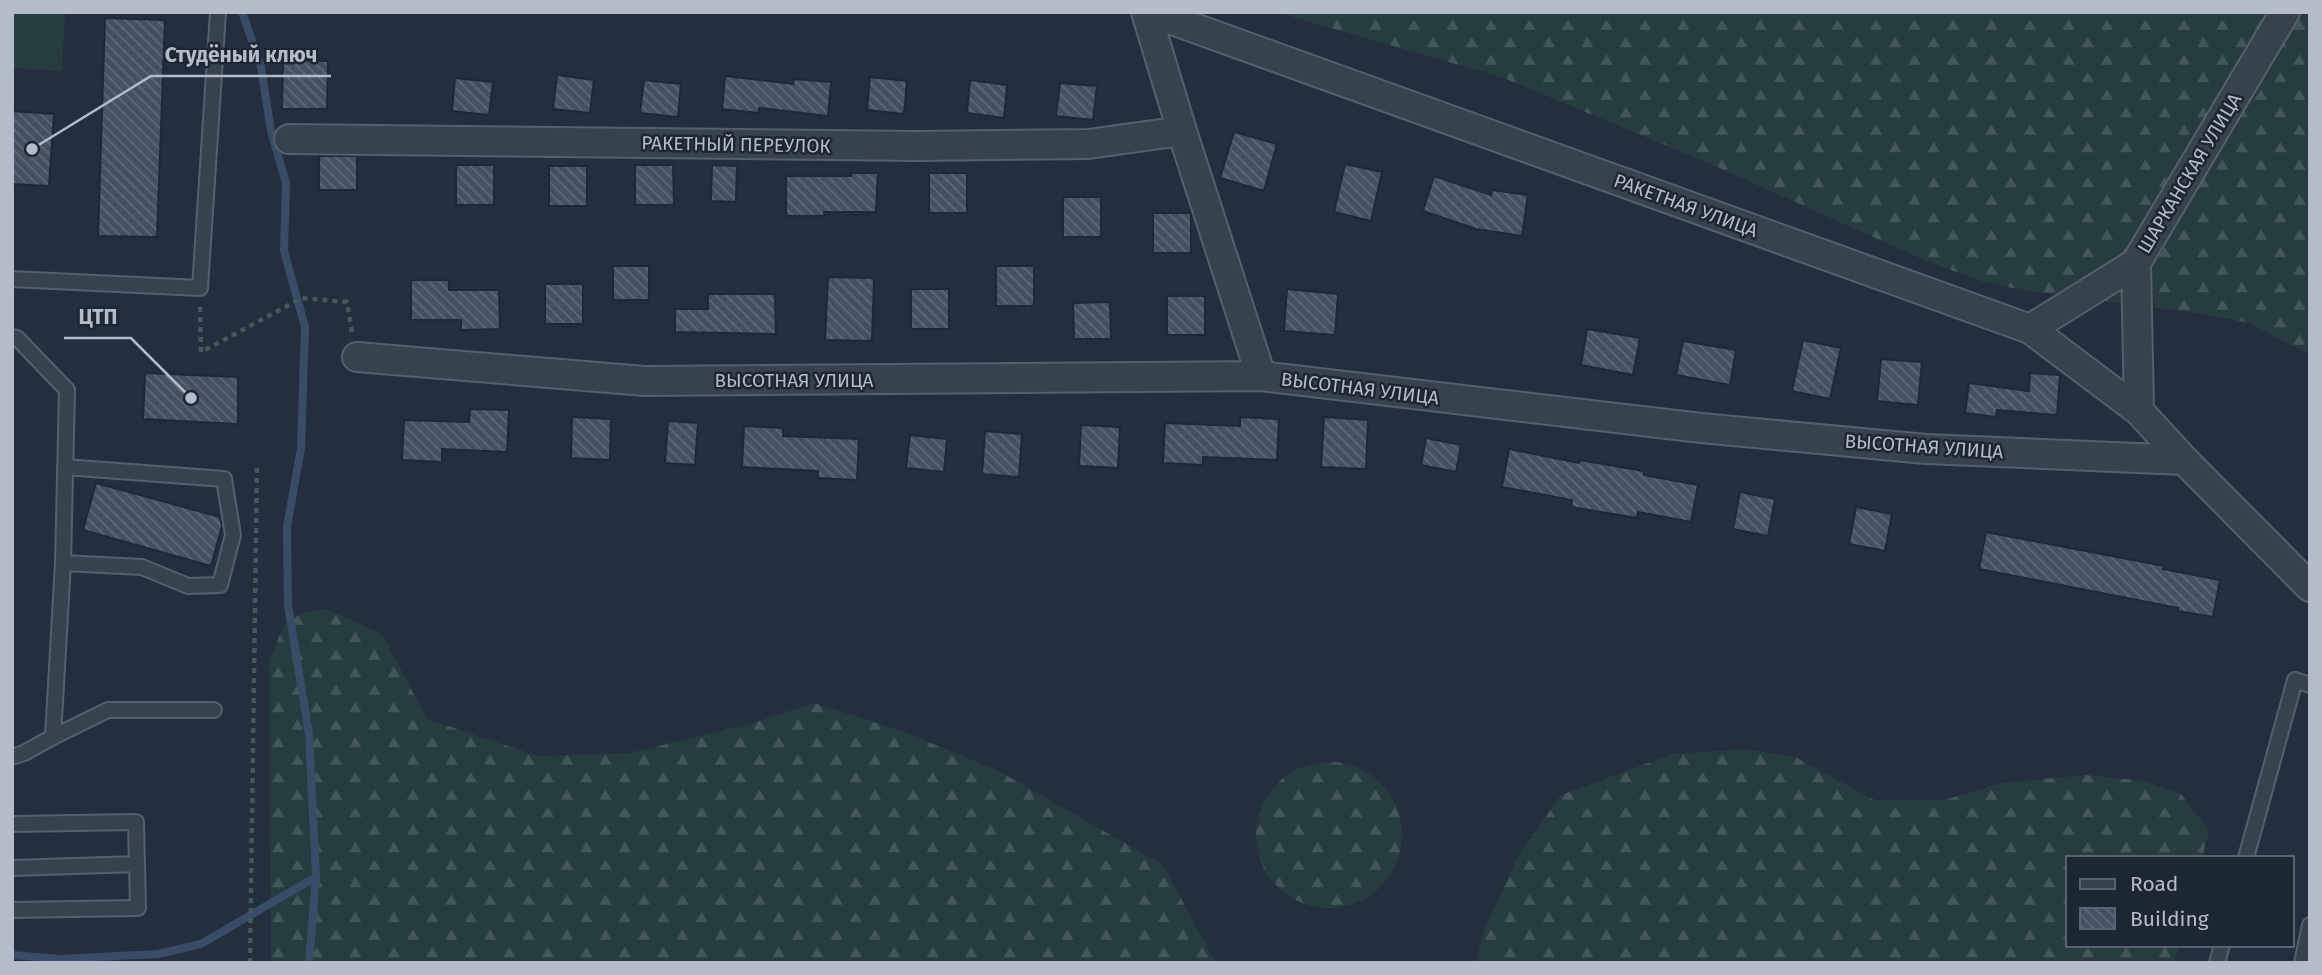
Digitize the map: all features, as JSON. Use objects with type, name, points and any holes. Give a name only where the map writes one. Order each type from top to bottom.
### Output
[{"type":"street","points":[[1148,12],[1182,131],[1261,376]]},
{"type":"street","name":"РАКЕТНАЯ УЛИЦА","points":[[1148,12],[2030,329],[2139,411],[2184,460]]},
{"type":"street","name":"ШАРКАНСКАЯ УЛИЦА","points":[[2030,329],[2136,263],[2285,12]]},
{"type":"street","name":"РАКЕТНЫЙ ПЕРЕУЛОК","points":[[289,139],[917,146],[1087,145],[1182,131]]},
{"type":"street","points":[[2136,263],[2139,411]]},
{"type":"street","name":"ВЫСОТНАЯ УЛИЦА","points":[[357,357],[645,381],[1261,376],[1701,428],[1926,449],[2184,460]]},
{"type":"street","points":[[2184,460],[2310,587]]},
{"type":"lane","points":[[12,279],[200,288],[219,12]]},
{"type":"lane","points":[[12,337],[67,390],[63,563],[53,737]]},
{"type":"lane","points":[[63,563],[142,567],[188,586],[220,585],[233,535],[225,479],[65,467]]},
{"type":"lane","points":[[2247,856],[2295,680],[2310,685]]},
{"type":"lane","points":[[12,757],[108,710],[215,710]]},
{"type":"lane","points":[[12,824],[136,822],[138,908],[12,910]]},
{"type":"lane","points":[[12,868],[137,864]]},
{"type":"lane","points":[[2302,963],[2310,925]]},
{"type":"path","points":[[200,288],[201,352],[302,298],[347,302],[357,357]]},
{"type":"path","points":[[250,963],[257,464]]},
{"type":"green space","points":[[12,12],[65,12],[62,71],[12,68]]},
{"type":"green space","points":[[1276,12],[2310,12],[2310,355],[2249,323],[2197,313],[2021,290],[1981,281],[1929,262],[1713,165],[1504,78]]},
{"type":"green space","points":[[326,609],[382,634],[427,719],[538,756],[629,753],[753,723],[814,703],[902,731],[999,771],[1163,865],[1216,963],[271,963],[269,663],[287,623],[301,614]]},
{"type":"green space","points":[[1747,749],[1797,758],[1874,800],[1944,800],[2002,783],[2085,775],[2144,781],[2181,794],[2209,831],[2203,856],[2066,856],[2066,947],[2178,947],[2174,963],[1476,963],[1483,933],[1517,858],[1561,795],[1673,754]]},
{"type":"green space","points":[[1329,762],[1357,768],[1380,784],[1396,807],[1402,835],[1396,863],[1380,886],[1357,902],[1329,908],[1301,902],[1278,886],[1262,863],[1256,835],[1262,807],[1278,784],[1301,768]]},
{"type":"building","points":[[105,18],[165,20],[157,237],[98,236]]},
{"type":"building","points":[[283,60],[328,61],[327,109],[282,109]]},
{"type":"building","points":[[557,75],[594,80],[590,113],[553,109]]},
{"type":"building","points":[[725,76],[793,84],[794,79],[831,82],[828,116],[759,108],[759,113],[722,109]]},
{"type":"building","points":[[870,77],[907,81],[904,114],[867,110]]},
{"type":"building","points":[[455,78],[493,82],[489,115],[452,111]]},
{"type":"building","points":[[644,80],[681,84],[678,117],[640,113]]},
{"type":"building","points":[[970,80],[1007,85],[1004,118],[967,113]]},
{"type":"building","points":[[1060,83],[1097,86],[1093,120],[1056,116]]},
{"type":"building","points":[[12,111],[54,114],[49,186],[12,184]]},
{"type":"building","points":[[1234,132],[1277,144],[1264,191],[1220,178]]},
{"type":"building","points":[[319,156],[357,156],[357,190],[319,190]]},
{"type":"building","points":[[1345,164],[1382,172],[1371,221],[1334,212]]},
{"type":"building","points":[[456,165],[494,165],[494,205],[456,205]]},
{"type":"building","points":[[635,165],[673,165],[674,205],[635,205]]},
{"type":"building","points":[[712,165],[737,166],[736,202],[711,201]]},
{"type":"building","points":[[549,166],[587,166],[587,206],[549,206]]},
{"type":"building","points":[[851,173],[878,173],[876,212],[824,212],[824,216],[786,216],[786,176],[851,176]]},
{"type":"building","points":[[929,173],[967,173],[967,213],[929,213]]},
{"type":"building","points":[[1434,176],[1491,195],[1492,190],[1528,195],[1522,236],[1476,229],[1423,211]]},
{"type":"building","points":[[1063,197],[1101,197],[1101,237],[1063,237]]},
{"type":"building","points":[[1153,213],[1191,213],[1191,253],[1153,253]]},
{"type":"building","points":[[613,266],[649,266],[649,300],[613,300]]},
{"type":"building","points":[[996,266],[1034,266],[1034,306],[996,306]]},
{"type":"building","points":[[828,277],[874,278],[872,341],[825,340]]},
{"type":"building","points":[[411,280],[449,280],[449,290],[499,290],[500,329],[461,330],[461,320],[411,320]]},
{"type":"building","points":[[545,284],[583,284],[583,324],[545,324]]},
{"type":"building","points":[[911,289],[949,289],[949,329],[911,329]]},
{"type":"building","points":[[1287,289],[1338,294],[1335,335],[1284,331]]},
{"type":"building","points":[[708,294],[775,294],[776,334],[675,332],[675,309],[708,309]]},
{"type":"building","points":[[1167,296],[1205,296],[1205,335],[1167,335]]},
{"type":"building","points":[[1110,302],[1111,339],[1074,339],[1073,303]]},
{"type":"building","points":[[1587,329],[1640,338],[1633,375],[1581,365]]},
{"type":"building","points":[[1803,340],[1841,348],[1830,399],[1792,391]]},
{"type":"building","points":[[1683,341],[1736,350],[1730,385],[1676,375]]},
{"type":"building","points":[[1881,359],[1922,362],[1918,405],[1877,401]]},
{"type":"building","points":[[145,373],[238,377],[238,424],[143,419]]},
{"type":"building","points":[[2030,373],[2060,375],[2057,415],[1997,410],[1996,417],[1965,413],[1969,383],[2029,391]]},
{"type":"building","points":[[470,409],[509,410],[507,452],[442,449],[442,462],[402,460],[404,420],[469,422]]},
{"type":"building","points":[[572,417],[611,419],[610,460],[571,458]]},
{"type":"building","points":[[1240,417],[1279,419],[1277,460],[1203,457],[1203,465],[1163,463],[1165,423],[1240,426]]},
{"type":"building","points":[[1324,417],[1368,420],[1366,469],[1321,467]]},
{"type":"building","points":[[668,421],[698,423],[695,465],[665,463]]},
{"type":"building","points":[[1081,425],[1120,427],[1118,468],[1079,466]]},
{"type":"building","points":[[744,426],[783,428],[783,436],[859,439],[857,480],[818,478],[818,471],[742,467]]},
{"type":"building","points":[[985,431],[1022,434],[1019,477],[982,474]]},
{"type":"building","points":[[910,435],[947,439],[944,472],[906,468]]},
{"type":"building","points":[[1426,438],[1461,445],[1456,472],[1421,465]]},
{"type":"building","points":[[1509,449],[1579,463],[1579,460],[1644,471],[1644,475],[1698,485],[1691,522],[1638,512],[1637,518],[1571,507],[1572,500],[1502,487]]},
{"type":"building","points":[[96,483],[220,517],[222,526],[211,566],[83,530]]},
{"type":"building","points":[[1740,492],[1775,499],[1768,536],[1733,529]]},
{"type":"building","points":[[1856,507],[1892,514],[1885,551],[1849,544]]},
{"type":"building","points":[[1986,532],[2164,566],[2163,569],[2220,580],[2213,617],[1979,569]]},
{"type":"waterway","points":[[242,12],[261,67],[271,131],[286,183],[284,251],[305,327],[301,448],[287,527],[288,605],[309,734],[316,875],[309,963]]},
{"type":"waterway","points":[[12,955],[60,959],[158,954],[201,944],[316,877]]},
{"type":"place","name":"Студёный ключ","points":[[32,149]]},
{"type":"place","name":"ЦТП","points":[[191,398]]}]
